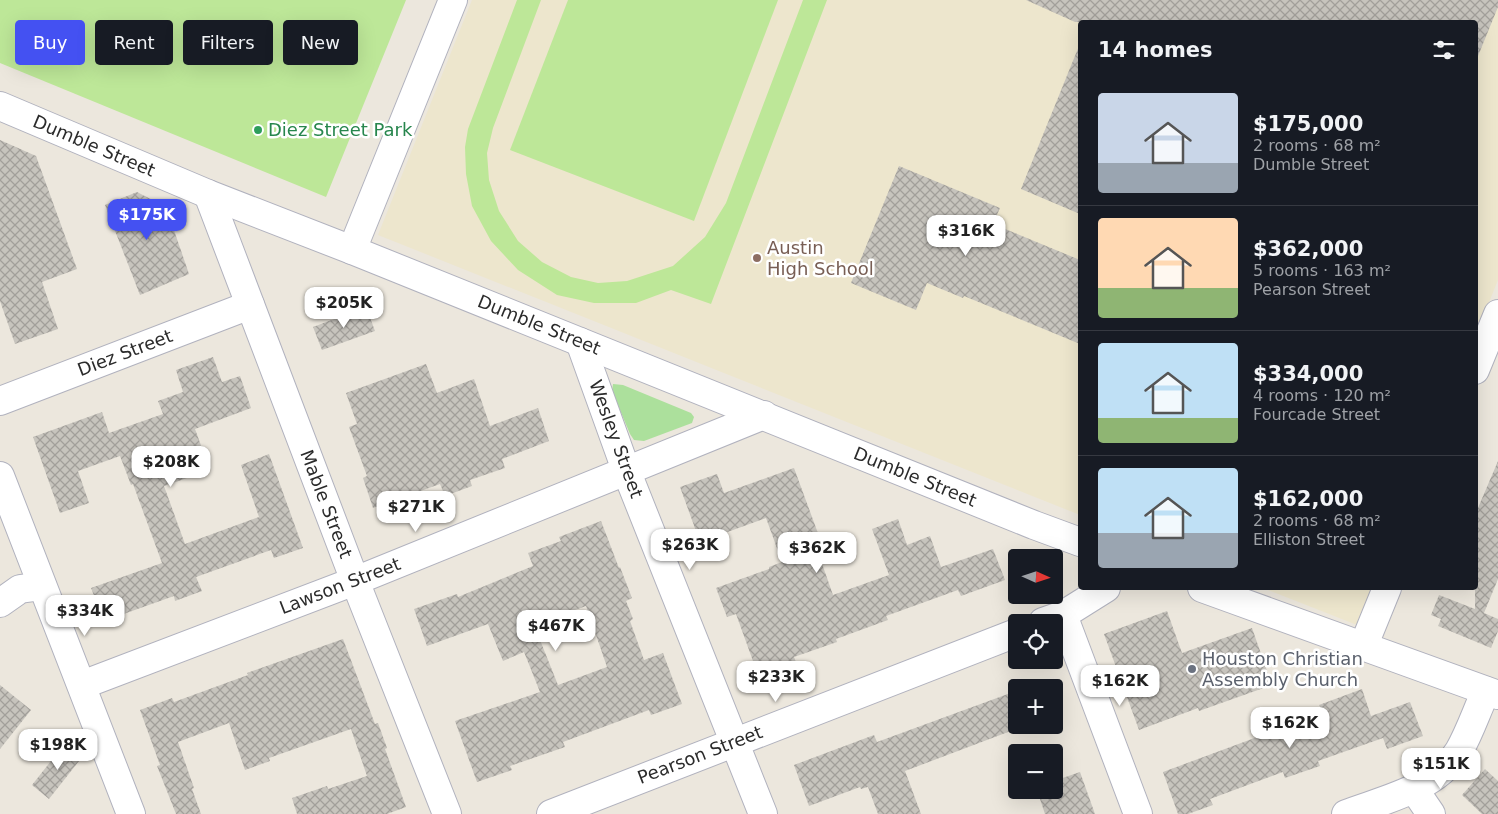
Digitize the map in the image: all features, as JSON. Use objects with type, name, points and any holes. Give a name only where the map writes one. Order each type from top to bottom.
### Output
[{"type":"street","points":[[352,250],[453,0]]},
{"type":"street","name":"Dumble Street","points":[[0,106],[208,194],[764,415],[1034,526],[1078,541]]},
{"type":"street","name":"Mable Street","points":[[208,194],[355,581],[447,814]]},
{"type":"street","name":"Diez Street","points":[[0,401],[250,305]]},
{"type":"street","points":[[1478,363],[1498,314]]},
{"type":"street","name":"Wesley Street","points":[[580,342],[626,470],[763,814]]},
{"type":"street","name":"Lawson Street","points":[[82,685],[355,581],[764,415]]},
{"type":"street","points":[[0,476],[131,814]]},
{"type":"street","points":[[0,603],[20,590],[42,586]]},
{"type":"street","points":[[1062,614],[1103,590]]},
{"type":"street","points":[[1207,590],[1492,693],[1459,751],[1441,772],[1414,789],[1346,814]]},
{"type":"street","points":[[1363,647],[1386,590]]},
{"type":"street","name":"Pearson Street","points":[[551,814],[1008,636]]},
{"type":"street","points":[[1063,642],[1138,814]]},
{"type":"street","points":[[1414,789],[1431,814]]},
{"type":"shaded area","name":"Austin High School","points":[[472,0],[1498,0],[1498,280],[1478,330],[1478,20],[1078,20],[1078,514],[378,235]]},
{"type":"shaded area","points":[[1268,590],[1371,590],[1357,625]]},
{"type":"green space","name":"Diez Street Park","points":[[0,0],[406,0],[326,197],[0,63]]},
{"type":"green space","points":[[517,0],[541,0],[493,128],[487,153],[489,180],[499,211],[518,241],[542,262],[571,277],[598,283],[627,281],[673,266],[705,237],[726,203],[803,0],[827,0],[711,304],[671,290],[636,303],[594,303],[557,295],[518,270],[491,241],[472,206],[466,174],[465,147],[468,129]]},
{"type":"green space","points":[[568,0],[778,0],[694,221],[510,150]]},
{"type":"green space","points":[[613,384],[623,385],[691,413],[694,417],[692,423],[644,441],[634,440],[612,391]]},
{"type":"building","points":[[1026,0],[1498,0],[1498,7],[1478,56],[1478,20],[1078,20],[1078,22]]},
{"type":"building","points":[[1078,48],[1078,213],[1021,189]]},
{"type":"building","points":[[0,140],[36,156],[77,269],[42,282],[58,329],[15,344],[0,301]]},
{"type":"building","points":[[899,166],[1000,208],[993,224],[1078,259],[1078,343],[964,296],[963,298],[927,283],[916,310],[851,283]]},
{"type":"building","points":[[137,192],[166,207],[189,274],[140,295],[105,205]]},
{"type":"building","points":[[366,307],[375,331],[322,350],[313,327]]},
{"type":"building","points":[[213,357],[222,382],[240,376],[251,408],[195,429],[210,470],[164,486],[185,544],[259,517],[241,465],[269,454],[303,548],[274,558],[271,550],[196,577],[202,591],[175,601],[174,596],[104,621],[91,588],[162,563],[133,484],[131,485],[120,456],[78,471],[89,503],[60,513],[33,437],[102,412],[109,433],[163,414],[158,401],[183,392],[176,370]]},
{"type":"building","points":[[426,364],[437,393],[474,379],[490,426],[538,408],[549,441],[502,459],[505,468],[470,480],[472,486],[445,496],[440,484],[373,508],[363,478],[367,476],[349,427],[357,424],[346,393]]},
{"type":"building","points":[[1498,461],[1498,579],[1484,613],[1498,619],[1498,631],[1491,648],[1438,626],[1441,619],[1431,615],[1439,595],[1475,609],[1475,590],[1478,590],[1478,508]]},
{"type":"building","points":[[794,468],[819,536],[813,538],[833,595],[889,575],[872,529],[898,519],[907,545],[930,536],[941,567],[993,549],[1005,580],[961,596],[958,590],[886,616],[888,620],[836,639],[837,642],[794,657],[800,672],[762,686],[736,614],[727,617],[716,588],[769,569],[769,567],[782,562],[766,518],[700,542],[680,487],[717,474],[724,493]]},
{"type":"building","points":[[601,521],[632,598],[626,601],[633,619],[630,621],[644,660],[663,653],[682,704],[651,715],[649,710],[563,742],[565,747],[510,766],[512,770],[477,782],[455,721],[540,692],[524,652],[503,661],[488,624],[427,646],[414,609],[457,594],[458,597],[533,566],[528,553],[561,541],[559,537]],"holes":[[[586,606],[607,667],[558,685],[534,625]]]},
{"type":"building","name":"Houston Christian Assembly Church","points":[[1167,611],[1182,653],[1252,628],[1272,685],[1199,711],[1198,708],[1139,730],[1104,634]]},
{"type":"building","points":[[343,639],[375,724],[378,723],[387,748],[385,749],[406,807],[387,814],[297,814],[292,798],[327,786],[328,789],[367,776],[351,729],[269,758],[270,761],[245,770],[229,723],[178,742],[201,814],[176,814],[157,766],[160,765],[140,710],[172,698],[174,702],[248,675],[247,673]]},
{"type":"building","points":[[0,685],[31,710],[0,749]]},
{"type":"building","points":[[1362,689],[1371,716],[1410,702],[1423,736],[1387,749],[1383,738],[1318,761],[1320,766],[1285,778],[1283,772],[1210,799],[1213,805],[1188,814],[1178,814],[1163,772],[1268,733],[1267,728],[1321,709],[1319,705]]},
{"type":"building","points":[[1008,694],[1008,732],[905,771],[921,814],[878,814],[868,787],[861,789],[860,787],[809,806],[794,765],[874,735],[877,742]]},
{"type":"building","points":[[66,742],[83,756],[49,799],[32,785]]},
{"type":"building","points":[[1485,769],[1498,781],[1498,814],[1482,814],[1462,795]]},
{"type":"building","points":[[1080,772],[1095,814],[1045,814],[1040,799],[1063,799],[1063,778]]},
{"type":"place","name":"Diez Street Park","points":[[258,130]]},
{"type":"place","name":"Austin High School","points":[[757,258]]},
{"type":"place","name":"Houston Christian Assembly Church","points":[[1192,669]]}]
